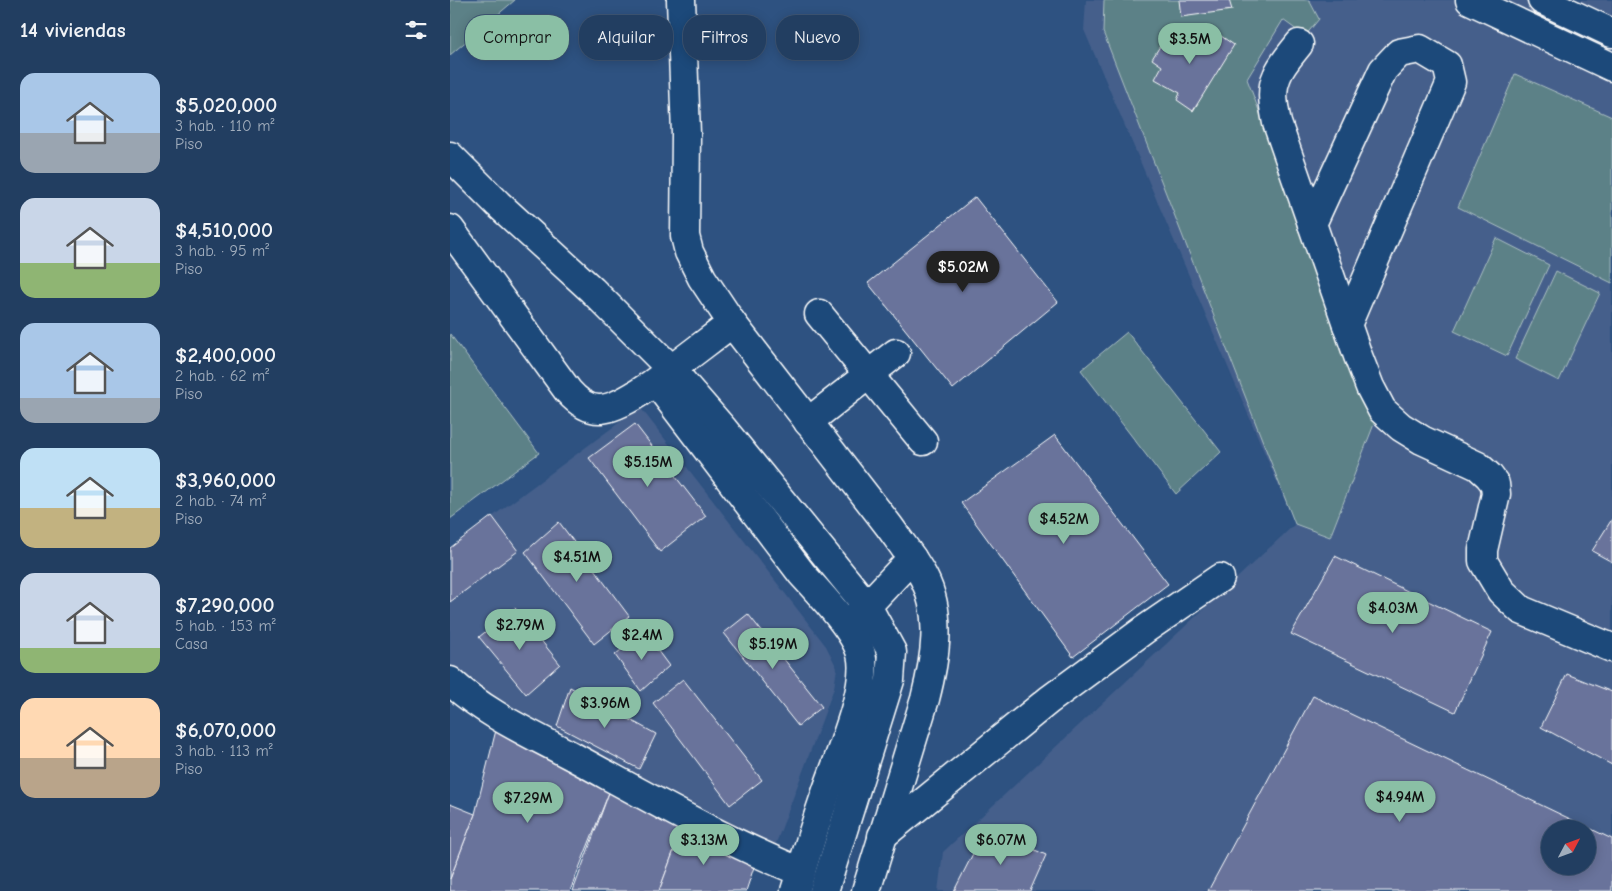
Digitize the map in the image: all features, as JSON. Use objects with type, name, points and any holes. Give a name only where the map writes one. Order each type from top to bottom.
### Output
[{"type":"street","points":[[681,0],[686,134],[686,236],[689,252],[702,278],[732,323],[912,558],[925,579],[933,604],[935,635],[933,667],[925,699],[866,891]]},
{"type":"street","points":[[1470,0],[1612,67]]},
{"type":"street","points":[[1542,0],[1612,33]]},
{"type":"street","points":[[1300,44],[1277,75],[1273,103],[1277,122],[1370,387],[1382,410],[1401,427],[1422,440],[1478,466],[1490,476],[1495,484],[1496,494],[1483,550],[1483,561],[1501,591],[1521,610],[1612,648]]},
{"type":"street","points":[[1312,224],[1383,70],[1399,53],[1420,49],[1447,65],[1451,82],[1347,324]]},
{"type":"street","points":[[450,156],[498,204],[592,290],[867,606],[892,652],[890,680],[824,891]]},
{"type":"street","points":[[450,230],[576,400],[590,407],[601,409],[622,402],[664,375],[732,323]]},
{"type":"street","points":[[819,314],[923,441]]},
{"type":"street","points":[[808,422],[896,353]]},
{"type":"street","points":[[450,681],[492,714],[755,853],[798,882],[824,797],[852,718],[862,678],[861,652],[825,599],[796,566],[664,375]]},
{"type":"street","points":[[845,626],[867,606],[912,558]]},
{"type":"street","points":[[882,836],[1049,700],[1144,630],[1220,578]]},
{"type":"shaded area","points":[[1086,0],[1612,0],[1612,891],[938,891],[943,852],[1295,524],[1084,30]]},
{"type":"shaded area","points":[[640,407],[826,646],[837,668],[834,688],[772,854],[491,704],[450,667],[450,548]]},
{"type":"green space","points":[[450,0],[515,0],[497,15],[465,15],[465,42],[450,55]]},
{"type":"green space","points":[[1104,0],[1309,0],[1319,19],[1305,36],[1283,20],[1247,79],[1376,419],[1330,537],[1295,524],[1103,32]]},
{"type":"green space","points":[[1515,74],[1612,117],[1612,283],[1458,207]]},
{"type":"green space","points":[[1496,238],[1549,265],[1507,356],[1454,331]]},
{"type":"green space","points":[[1556,271],[1600,293],[1559,381],[1515,359]]},
{"type":"green space","points":[[1127,332],[1221,452],[1176,494],[1081,370]]},
{"type":"green space","points":[[450,334],[539,453],[450,519]]},
{"type":"building","points":[[1179,0],[1229,0],[1232,10],[1181,17]]},
{"type":"building","points":[[1170,30],[1199,36],[1213,47],[1221,36],[1234,45],[1193,111],[1177,100],[1180,93],[1155,79],[1162,66],[1152,59]]},
{"type":"building","points":[[975,197],[1058,302],[953,389],[868,283]]},
{"type":"building","points":[[635,424],[706,516],[660,552],[589,458]]},
{"type":"building","points":[[1055,435],[1168,584],[1073,657],[961,503]]},
{"type":"building","points":[[492,516],[518,551],[450,602],[450,548]]},
{"type":"building","points":[[1612,519],[1612,562],[1592,551]]},
{"type":"building","points":[[559,522],[629,616],[594,644],[525,552]]},
{"type":"building","points":[[1335,556],[1492,632],[1455,712],[1291,634]]},
{"type":"building","points":[[515,608],[560,664],[526,694],[479,637]]},
{"type":"building","points":[[748,614],[822,707],[798,726],[724,633]]},
{"type":"building","points":[[643,631],[669,666],[641,691],[615,655]]},
{"type":"building","points":[[1567,674],[1612,692],[1612,765],[1541,727]]},
{"type":"building","points":[[683,679],[762,780],[730,805],[653,703]]},
{"type":"building","points":[[570,687],[656,734],[639,769],[557,726]]},
{"type":"building","points":[[1313,696],[1572,820],[1541,820],[1541,875],[1596,875],[1596,831],[1612,839],[1612,891],[1208,891]]},
{"type":"building","points":[[496,730],[610,790],[570,891],[450,891],[450,879],[475,814]]},
{"type":"building","points":[[610,790],[684,823],[659,891],[573,891]]},
{"type":"building","points":[[450,804],[475,814],[450,879]]},
{"type":"building","points":[[684,823],[754,867],[746,891],[659,891]]},
{"type":"building","points":[[986,828],[1046,855],[1030,891],[954,891]]}]
